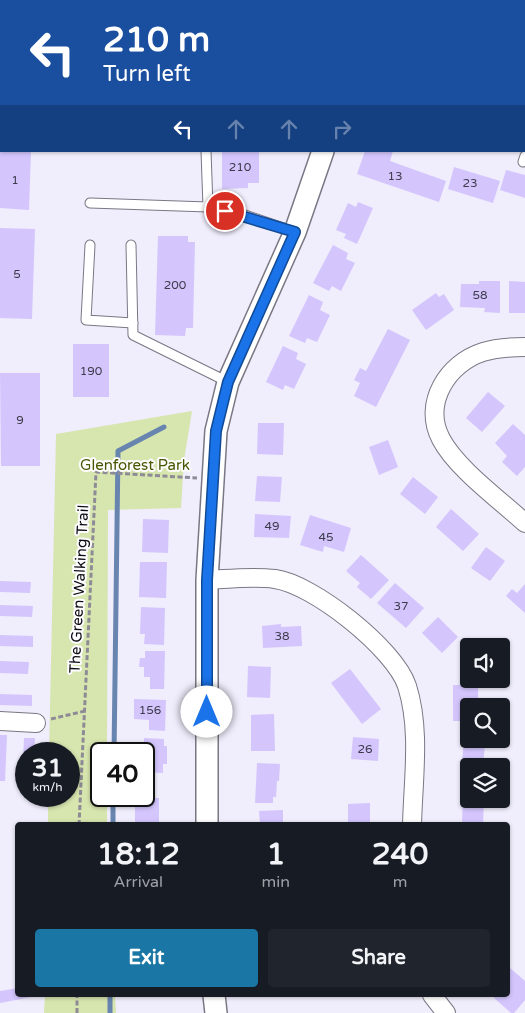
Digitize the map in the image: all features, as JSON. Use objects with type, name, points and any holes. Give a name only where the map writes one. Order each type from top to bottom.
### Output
[{"type":"street","points":[[207,822],[207,580],[216,431],[228,382],[295,232],[323,152]]},
{"type":"street","points":[[525,347],[484,351],[464,360],[448,375],[436,397],[434,419],[441,439],[458,461],[525,523]]},
{"type":"street","points":[[207,580],[276,579],[308,591],[351,620],[392,660],[407,684],[415,722],[412,822]]},
{"type":"street","points":[[0,721],[36,723]]},
{"type":"street","points":[[214,997],[216,1013]]},
{"type":"street","points":[[434,997],[446,1013]]},
{"type":"lane","points":[[206,152],[208,207]]},
{"type":"lane","points":[[90,203],[208,207],[242,214],[295,232]]},
{"type":"lane","points":[[90,245],[86,320],[133,323]]},
{"type":"lane","points":[[131,245],[133,335],[228,382]]},
{"type":"path","name":"The Green Walking Trail","points":[[79,822],[96,472],[213,479]]},
{"type":"path","points":[[36,723],[85,712]]},
{"type":"path","points":[[77,997],[77,1013]]},
{"type":"green space","name":"Glenforest Park","points":[[192,411],[184,460],[181,508],[108,510],[107,742],[90,742],[90,807],[107,807],[107,822],[48,822],[48,807],[80,807],[80,742],[49,742],[56,434]]},
{"type":"green space","points":[[45,997],[115,997],[116,1013],[44,1013]]},
{"type":"building","points":[[0,152],[31,152],[29,210],[0,208]]},
{"type":"building","points":[[222,152],[259,152],[259,183],[248,183],[248,188],[222,189]]},
{"type":"building","points":[[365,152],[393,152],[390,161],[446,181],[439,202],[357,174]]},
{"type":"building","points":[[454,167],[500,181],[493,203],[448,189]]},
{"type":"building","points":[[506,170],[525,175],[525,198],[500,190]]},
{"type":"building","points":[[358,202],[373,208],[357,244],[344,238],[346,234],[336,230],[348,203],[356,207]]},
{"type":"building","points":[[0,228],[35,229],[32,319],[0,318]]},
{"type":"building","points":[[158,236],[188,236],[188,242],[195,242],[193,328],[186,328],[185,336],[155,335]]},
{"type":"building","points":[[333,245],[348,253],[346,259],[355,263],[341,291],[332,286],[329,291],[313,283]]},
{"type":"building","points":[[479,281],[500,281],[500,313],[484,312],[485,308],[460,307],[461,284],[479,284]]},
{"type":"building","points":[[509,281],[525,282],[525,313],[509,313]]},
{"type":"building","points":[[436,293],[439,297],[444,294],[454,310],[426,330],[412,310]]},
{"type":"building","points":[[309,295],[323,302],[320,310],[330,315],[317,342],[307,338],[305,343],[289,336]]},
{"type":"building","points":[[388,329],[410,340],[376,407],[354,396],[360,383],[354,380],[360,368],[366,371]]},
{"type":"building","points":[[73,344],[109,344],[109,397],[73,397]]},
{"type":"building","points":[[283,346],[298,353],[296,359],[306,364],[294,389],[285,385],[283,390],[266,382]]},
{"type":"building","points":[[0,373],[40,373],[40,466],[1,466]]},
{"type":"building","points":[[488,392],[505,406],[482,432],[466,418]]},
{"type":"building","points":[[258,423],[284,423],[283,455],[257,454]]},
{"type":"building","points":[[513,424],[525,435],[525,467],[517,476],[502,462],[507,456],[495,443]]},
{"type":"building","points":[[388,440],[398,467],[379,475],[369,447]]},
{"type":"building","points":[[257,476],[282,477],[280,502],[255,501]]},
{"type":"building","points":[[413,477],[438,497],[425,514],[400,494]]},
{"type":"building","points":[[451,509],[479,534],[463,551],[436,527]]},
{"type":"building","points":[[255,514],[291,516],[289,538],[254,537]]},
{"type":"building","points":[[310,515],[351,528],[344,552],[324,546],[323,552],[300,545]]},
{"type":"building","points":[[143,519],[169,520],[168,553],[142,552]]},
{"type":"building","points":[[486,547],[505,561],[490,581],[471,568]]},
{"type":"building","points":[[361,555],[389,580],[371,599],[357,587],[360,583],[346,571]]},
{"type":"building","points":[[140,562],[167,562],[166,598],[139,597]]},
{"type":"building","points":[[0,581],[31,582],[30,593],[0,592]]},
{"type":"building","points":[[395,583],[424,608],[406,628],[377,603]]},
{"type":"building","points":[[525,584],[525,613],[506,596],[512,589],[517,593]]},
{"type":"building","points":[[0,605],[33,606],[32,617],[0,616]]},
{"type":"building","points":[[141,607],[165,608],[164,645],[144,644],[145,634],[140,634]]},
{"type":"building","points":[[438,617],[458,637],[442,653],[422,633]]},
{"type":"building","points":[[281,624],[281,627],[301,626],[302,646],[263,648],[262,626]]},
{"type":"building","points":[[0,635],[33,636],[33,647],[0,646]]},
{"type":"building","points":[[145,651],[165,651],[164,689],[150,689],[150,677],[144,677],[144,667],[139,667],[140,658],[145,658]]},
{"type":"building","points":[[0,661],[29,662],[28,674],[0,673]]},
{"type":"building","points":[[248,666],[271,667],[270,698],[247,697]]},
{"type":"building","points":[[350,669],[381,709],[362,724],[331,683]]},
{"type":"building","points":[[453,685],[460,685],[460,688],[478,688],[478,698],[460,698],[460,721],[453,721]]},
{"type":"building","points":[[0,694],[32,695],[32,706],[0,705]]},
{"type":"building","points":[[134,699],[166,700],[165,731],[149,730],[149,720],[134,719]]},
{"type":"building","points":[[274,714],[275,751],[251,751],[251,715]]},
{"type":"building","points":[[0,735],[7,735],[5,781],[0,781]]},
{"type":"building","points":[[353,737],[379,739],[378,761],[351,759]]},
{"type":"building","points":[[24,738],[35,738],[35,742],[24,742]]},
{"type":"building","points":[[144,738],[164,739],[164,746],[167,746],[167,764],[163,764],[163,773],[155,773],[155,742],[144,742]]},
{"type":"building","points":[[463,748],[485,748],[484,758],[462,758]]},
{"type":"building","points":[[257,763],[280,764],[279,781],[277,781],[276,797],[273,797],[273,803],[255,803]]},
{"type":"building","points":[[155,798],[159,798],[159,822],[135,822],[135,807],[155,807]]},
{"type":"building","points":[[370,803],[370,822],[348,822],[348,804]]},
{"type":"building","points":[[463,808],[484,808],[483,822],[462,822]]},
{"type":"building","points":[[283,810],[283,822],[260,822],[259,811]]},
{"type":"building","points":[[510,968],[525,981],[525,1000],[514,1013],[511,1013],[494,998],[510,997]]},
{"type":"building","points":[[15,988],[15,997],[32,997],[0,1003],[0,991]]},
{"type":"waterway","points":[[114,742],[118,451],[164,427]]},
{"type":"waterway","points":[[113,807],[113,822]]},
{"type":"waterway","points":[[110,997],[110,1013]]},
{"type":"route","points":[[207,712],[207,580],[216,431],[228,382],[295,232],[242,214],[225,211]]}]
